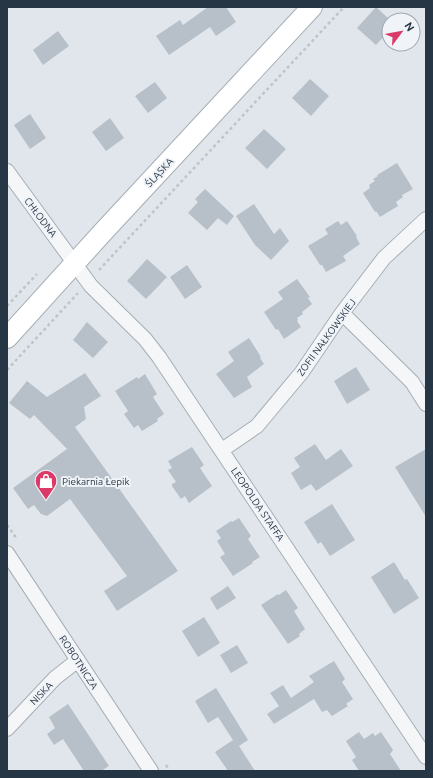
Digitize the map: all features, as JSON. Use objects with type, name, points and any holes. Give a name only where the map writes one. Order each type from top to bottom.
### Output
[{"type":"street","name":"ŚLĄSKA","points":[[7,338],[312,7]]},
{"type":"street","name":"CHŁODNA","points":[[7,171],[75,263]]},
{"type":"street","name":"ZOFII NAŁKOWSKIEJ","points":[[222,450],[257,426],[302,372],[342,313],[384,258],[426,219]]},
{"type":"street","name":"LEOPOLDA STAFFA","points":[[75,263],[88,282],[153,348],[426,757]]},
{"type":"street","points":[[342,313],[412,382],[426,404]]},
{"type":"street","name":"ROBOTNICZA","points":[[7,553],[151,771]]},
{"type":"street","name":"NISKA","points":[[7,729],[55,678],[78,660]]},
{"type":"path","points":[[7,370],[344,7]]},
{"type":"path","points":[[7,306],[39,272]]},
{"type":"building","points":[[208,7],[226,7],[236,22],[216,36],[210,27],[169,55],[156,36],[180,20],[183,25]]},
{"type":"building","points":[[376,7],[381,12],[381,40],[376,45],[357,28]]},
{"type":"building","points":[[58,31],[69,46],[43,65],[33,50]]},
{"type":"building","points":[[310,79],[329,96],[311,116],[292,98]]},
{"type":"building","points":[[155,82],[167,98],[148,113],[135,96]]},
{"type":"building","points":[[30,114],[46,138],[30,149],[14,125]]},
{"type":"building","points":[[110,118],[124,138],[106,151],[92,132]]},
{"type":"building","points":[[264,129],[286,149],[267,169],[245,148]]},
{"type":"building","points":[[397,163],[413,189],[402,195],[403,197],[396,202],[398,206],[380,217],[363,193],[370,188],[369,185],[375,181],[373,179],[378,176],[377,175]]},
{"type":"building","points":[[205,189],[234,216],[227,225],[218,218],[207,230],[188,213],[198,202],[195,199]]},
{"type":"building","points":[[254,204],[274,234],[280,228],[289,241],[271,260],[255,245],[236,216]]},
{"type":"building","points":[[338,221],[341,225],[347,221],[357,236],[356,237],[360,244],[343,256],[346,261],[326,272],[308,246],[328,234],[325,229]]},
{"type":"building","points":[[147,259],[167,277],[146,299],[127,281]]},
{"type":"building","points":[[187,265],[202,287],[185,299],[170,277]]},
{"type":"building","points":[[297,279],[310,297],[308,298],[312,304],[297,318],[297,321],[301,327],[284,339],[264,312],[283,299],[278,292]]},
{"type":"building","points":[[87,322],[108,342],[93,358],[73,340]]},
{"type":"building","points":[[249,338],[264,364],[247,377],[252,387],[234,398],[216,374],[234,361],[228,352]]},
{"type":"building","points":[[356,367],[370,390],[347,404],[334,381]]},
{"type":"building","points":[[85,373],[101,396],[84,407],[86,419],[75,427],[178,571],[117,611],[104,591],[127,576],[70,499],[47,516],[41,514],[34,505],[28,509],[13,488],[67,449],[34,415],[30,419],[9,403],[27,381],[47,397]]},
{"type":"building","points":[[145,374],[157,394],[153,397],[164,414],[157,419],[158,421],[142,431],[138,425],[134,428],[124,414],[128,411],[115,391],[137,377],[138,379]]},
{"type":"building","points":[[315,444],[326,460],[341,449],[353,466],[316,491],[311,484],[301,490],[291,473],[300,467],[294,458]]},
{"type":"building","points":[[192,447],[204,465],[200,468],[212,486],[189,503],[185,496],[181,499],[172,486],[172,484],[176,482],[168,470],[172,468],[168,461]]},
{"type":"building","points":[[426,449],[426,517],[395,467]]},
{"type":"building","points":[[332,504],[355,540],[330,556],[321,542],[318,544],[304,522]]},
{"type":"building","points":[[239,518],[251,536],[248,539],[260,557],[233,576],[220,557],[225,554],[217,541],[221,538],[216,531],[231,521],[232,522]]},
{"type":"building","points":[[394,562],[405,580],[407,579],[419,598],[394,614],[371,577]]},
{"type":"building","points":[[228,586],[236,598],[217,610],[210,598]]},
{"type":"building","points":[[286,590],[298,608],[294,611],[305,629],[299,634],[300,636],[288,644],[261,605]]},
{"type":"building","points":[[204,617],[220,643],[198,657],[182,631]]},
{"type":"building","points":[[237,645],[248,663],[231,673],[220,655]]},
{"type":"building","points":[[334,661],[345,679],[342,682],[353,699],[346,704],[348,706],[332,716],[327,710],[322,712],[314,699],[274,724],[267,714],[279,706],[270,693],[283,685],[291,698],[314,682],[309,676]]},
{"type":"building","points":[[216,688],[248,740],[239,746],[255,771],[228,771],[215,752],[233,740],[218,717],[208,723],[195,701]]},
{"type":"building","points":[[68,704],[109,766],[101,771],[84,771],[63,739],[54,745],[47,734],[55,728],[49,717]]},
{"type":"building","points":[[359,732],[364,739],[373,733],[375,736],[381,732],[393,750],[390,754],[401,771],[359,771],[352,760],[356,757],[346,741]]},
{"type":"place","name":"Piekarnia Łepik","points":[[46,500]]}]
